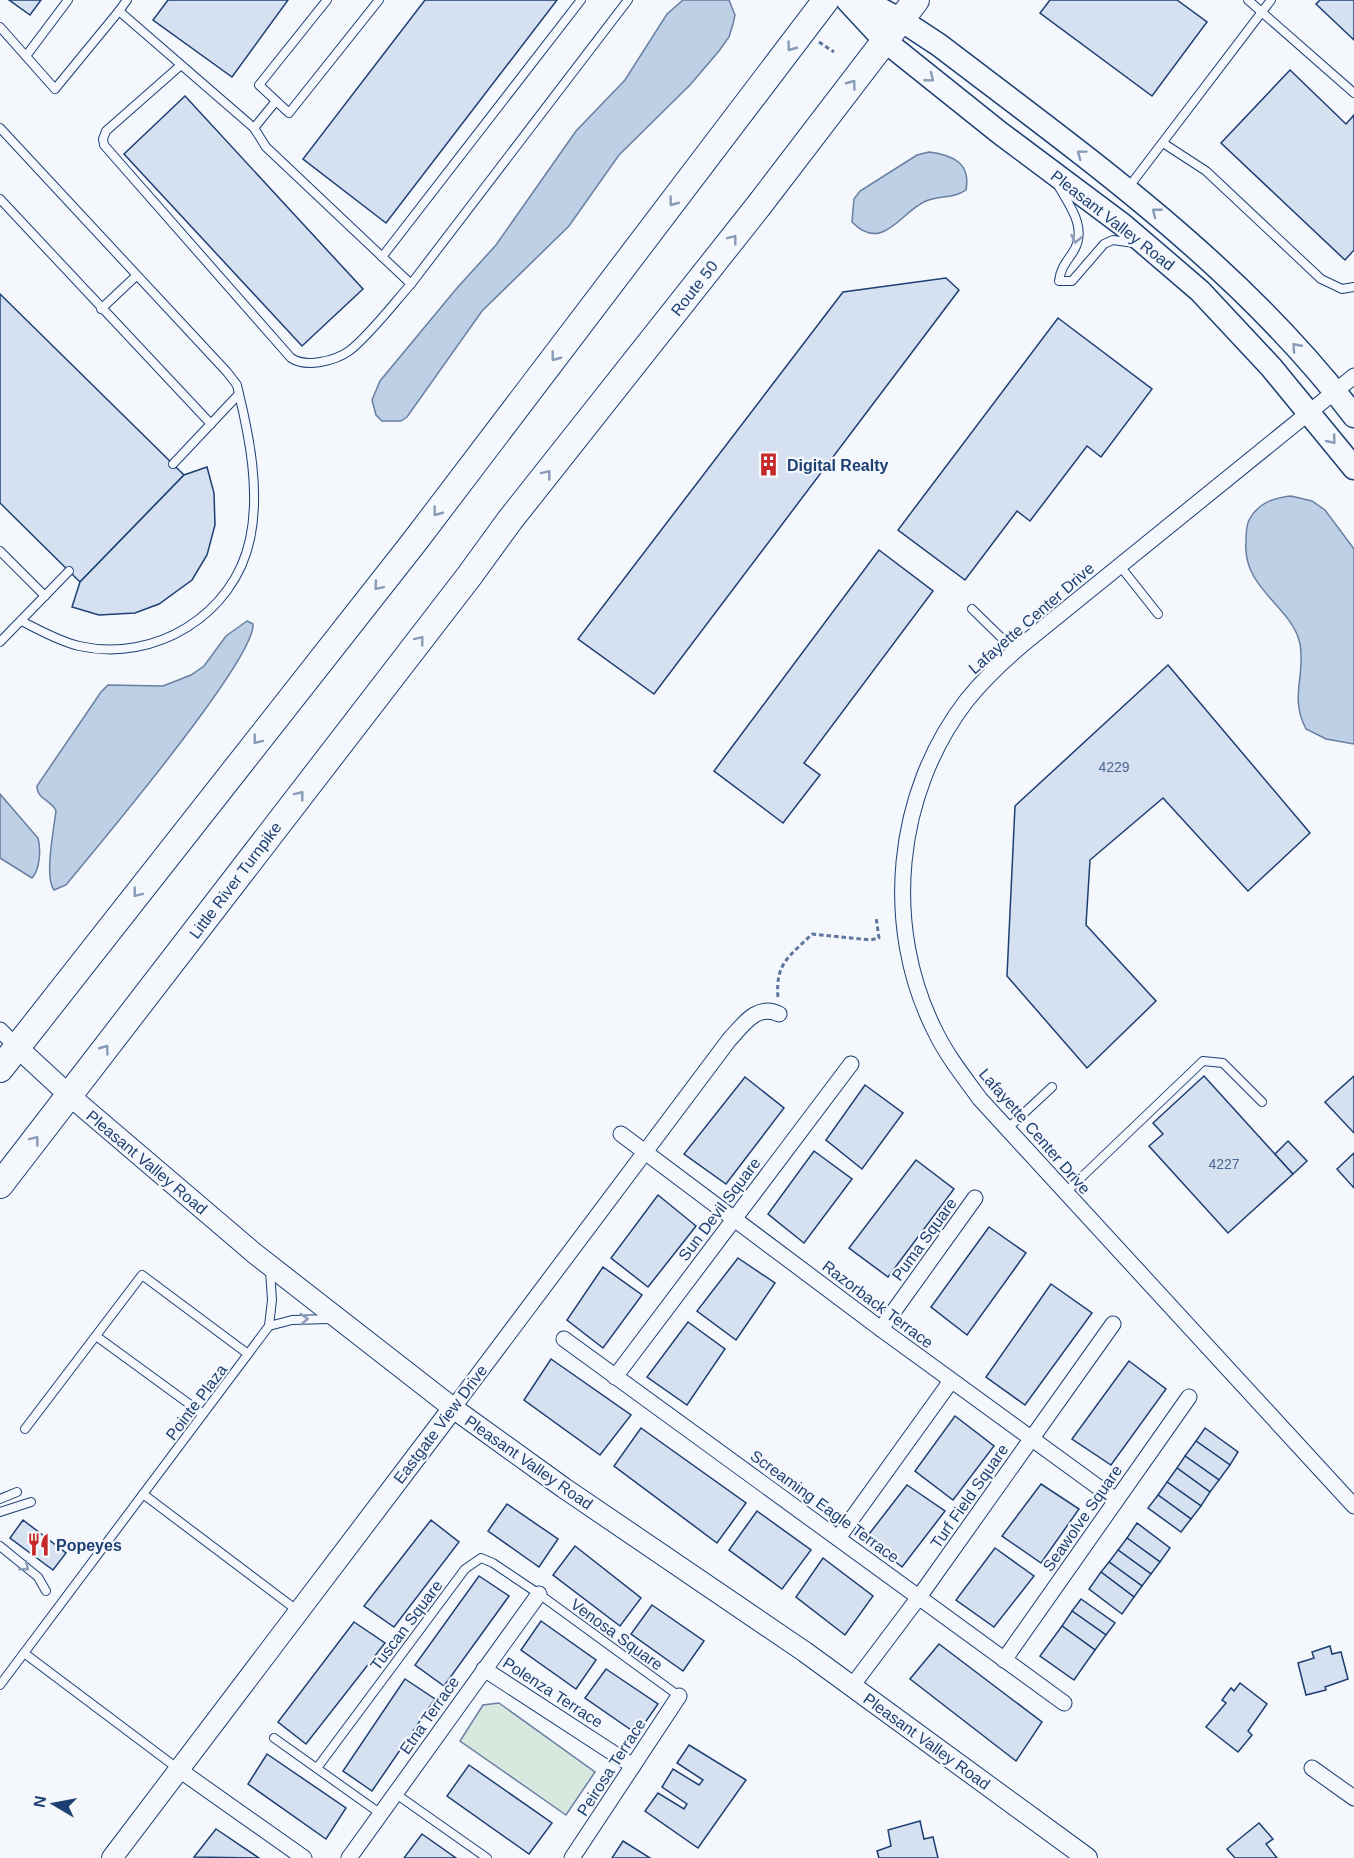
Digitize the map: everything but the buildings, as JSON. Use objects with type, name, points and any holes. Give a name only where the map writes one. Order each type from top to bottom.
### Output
[{"type":"highway","points":[[0,1069],[8,1038],[415,541],[826,0]]},
{"type":"highway","name":"Route 50","points":[[471,575],[510,520],[760,204],[908,10]]},
{"type":"highway","name":"Little River Turnpike","points":[[0,1185],[471,575]]},
{"type":"main road","name":"Pleasant Valley Road","points":[[847,0],[885,41],[1147,245],[1231,323],[1310,412],[1354,468]]},
{"type":"main road","name":"Pleasant Valley Road","points":[[863,0],[908,10],[939,45],[1128,189],[1187,238],[1251,298],[1335,391],[1354,416]]},
{"type":"street","name":"Lafayette Center Drive","points":[[1354,376],[1015,651],[967,700],[934,753],[917,796],[909,827],[902,891],[903,922],[912,970],[934,1030],[950,1059],[980,1100],[1354,1506]]},
{"type":"street","name":"Eastgate View Drive","points":[[112,1858],[744,1023],[760,1010],[770,1009],[779,1014]]},
{"type":"street","name":"Pleasant Valley Road","points":[[8,1038],[70,1096],[269,1264],[453,1407],[564,1488],[852,1686],[1087,1858]]},
{"type":"street","name":"Sun Devil Square","points":[[615,1377],[851,1064]]},
{"type":"street","name":"Razorback Terrace","points":[[621,1134],[951,1381],[1116,1500]]},
{"type":"street","name":"Puma Square","points":[[881,1329],[975,1198]]},
{"type":"street","name":"Turf Field Square","points":[[852,1686],[919,1597],[1113,1324]]},
{"type":"street","name":"Screaming Eagle Terrace","points":[[564,1339],[1064,1702]]},
{"type":"street","points":[[838,1538],[951,1381]]},
{"type":"street","name":"Seawolve Square","points":[[1004,1660],[1189,1397]]},
{"type":"street","name":"Etna Terrace","points":[[349,1858],[539,1594]]},
{"type":"street","name":"Polenza Terrace","points":[[484,1669],[633,1766]]},
{"type":"street","name":"Peirosa Terrace","points":[[572,1858],[679,1696]]},
{"type":"street","points":[[1312,1768],[1354,1798]]},
{"type":"street","points":[[178,1769],[304,1858]]},
{"type":"lane","points":[[26,56],[68,0]]},
{"type":"lane","points":[[0,27],[55,89],[127,0]]},
{"type":"lane","points":[[327,0],[259,85],[289,113],[379,0]]},
{"type":"lane","points":[[382,257],[581,0]]},
{"type":"lane","points":[[181,65],[106,131],[103,139],[104,146],[291,358],[298,363],[319,362],[349,351],[411,284],[628,0]]},
{"type":"lane","points":[[1248,0],[1354,93]]},
{"type":"lane","points":[[1128,189],[1271,0]]},
{"type":"lane","points":[[119,11],[254,128],[266,147],[411,284]]},
{"type":"lane","points":[[254,128],[276,100]]},
{"type":"lane","points":[[0,128],[237,385],[246,420],[254,505],[253,522],[242,566],[217,604],[171,636],[130,648],[81,646],[59,640],[21,621]]},
{"type":"lane","points":[[1163,143],[1206,171],[1321,279],[1342,288],[1354,287]]},
{"type":"lane","points":[[1047,168],[1077,218],[1078,240],[1074,251],[1062,264],[1059,280],[1072,281],[1104,244],[1113,240],[1147,245]]},
{"type":"lane","points":[[0,199],[211,424]]},
{"type":"lane","points":[[101,309],[136,276]]},
{"type":"lane","points":[[172,464],[239,394]]},
{"type":"lane","points":[[0,551],[45,596]]},
{"type":"lane","points":[[1120,566],[1158,615]]},
{"type":"lane","points":[[0,642],[69,571]]},
{"type":"lane","points":[[972,609],[1015,651]]},
{"type":"lane","points":[[1065,1193],[1203,1061],[1223,1063],[1262,1102]]},
{"type":"lane","points":[[1006,1129],[1052,1087]]},
{"type":"lane","points":[[269,1264],[272,1300],[269,1326],[302,1319],[338,1319]]},
{"type":"lane","points":[[25,1429],[142,1275],[248,1354]]},
{"type":"lane","name":"Pointe Plaza","points":[[0,1685],[269,1326]]},
{"type":"lane","points":[[96,1335],[203,1414]]},
{"type":"lane","points":[[0,1499],[17,1492]]},
{"type":"lane","points":[[143,1494],[298,1611]]},
{"type":"lane","points":[[0,1512],[31,1502]]},
{"type":"lane","points":[[0,1546],[38,1577],[46,1591]]},
{"type":"lane","name":"Tuscan Square","points":[[317,1768],[472,1562],[480,1558],[487,1560],[539,1594]]},
{"type":"lane","name":"Venosa Square","points":[[539,1594],[679,1696]]},
{"type":"lane","points":[[24,1653],[178,1769]]},
{"type":"lane","points":[[274,1738],[381,1814]]},
{"type":"lane","points":[[396,1794],[487,1858]]},
{"type":"path","points":[[818,40],[834,52]]},
{"type":"path","points":[[779,1014],[777,983],[779,971],[794,951],[812,934],[870,940],[879,938],[876,917]]},
{"type":"shaded area","points":[[499,1703],[595,1772],[566,1815],[460,1741],[483,1705]]},
{"type":"water","points":[[683,0],[729,0],[735,15],[729,37],[719,51],[690,85],[619,155],[569,226],[482,311],[407,417],[401,421],[382,421],[376,415],[372,400],[380,381],[496,245],[576,131],[625,80],[667,14]]},
{"type":"water","points":[[929,152],[953,158],[963,167],[966,173],[966,190],[956,195],[926,201],[882,232],[873,234],[863,231],[852,222],[854,199],[860,191],[917,155]]},
{"type":"water","points":[[1291,496],[1312,501],[1325,510],[1354,549],[1354,744],[1326,739],[1306,729],[1299,706],[1301,655],[1296,631],[1259,585],[1247,558],[1247,528],[1253,514],[1267,502]]},
{"type":"water","points":[[247,621],[253,624],[247,644],[203,712],[140,795],[66,885],[54,890],[51,884],[50,864],[56,811],[39,794],[37,786],[101,692],[108,685],[163,686],[191,675],[204,666],[226,636]]},
{"type":"water","points":[[0,794],[38,838],[39,859],[37,870],[32,878],[0,858]]},
{"type":"place","name":"Digital Realty","points":[[769,465]]},
{"type":"place","name":"Popeyes","points":[[38,1545]]}]
